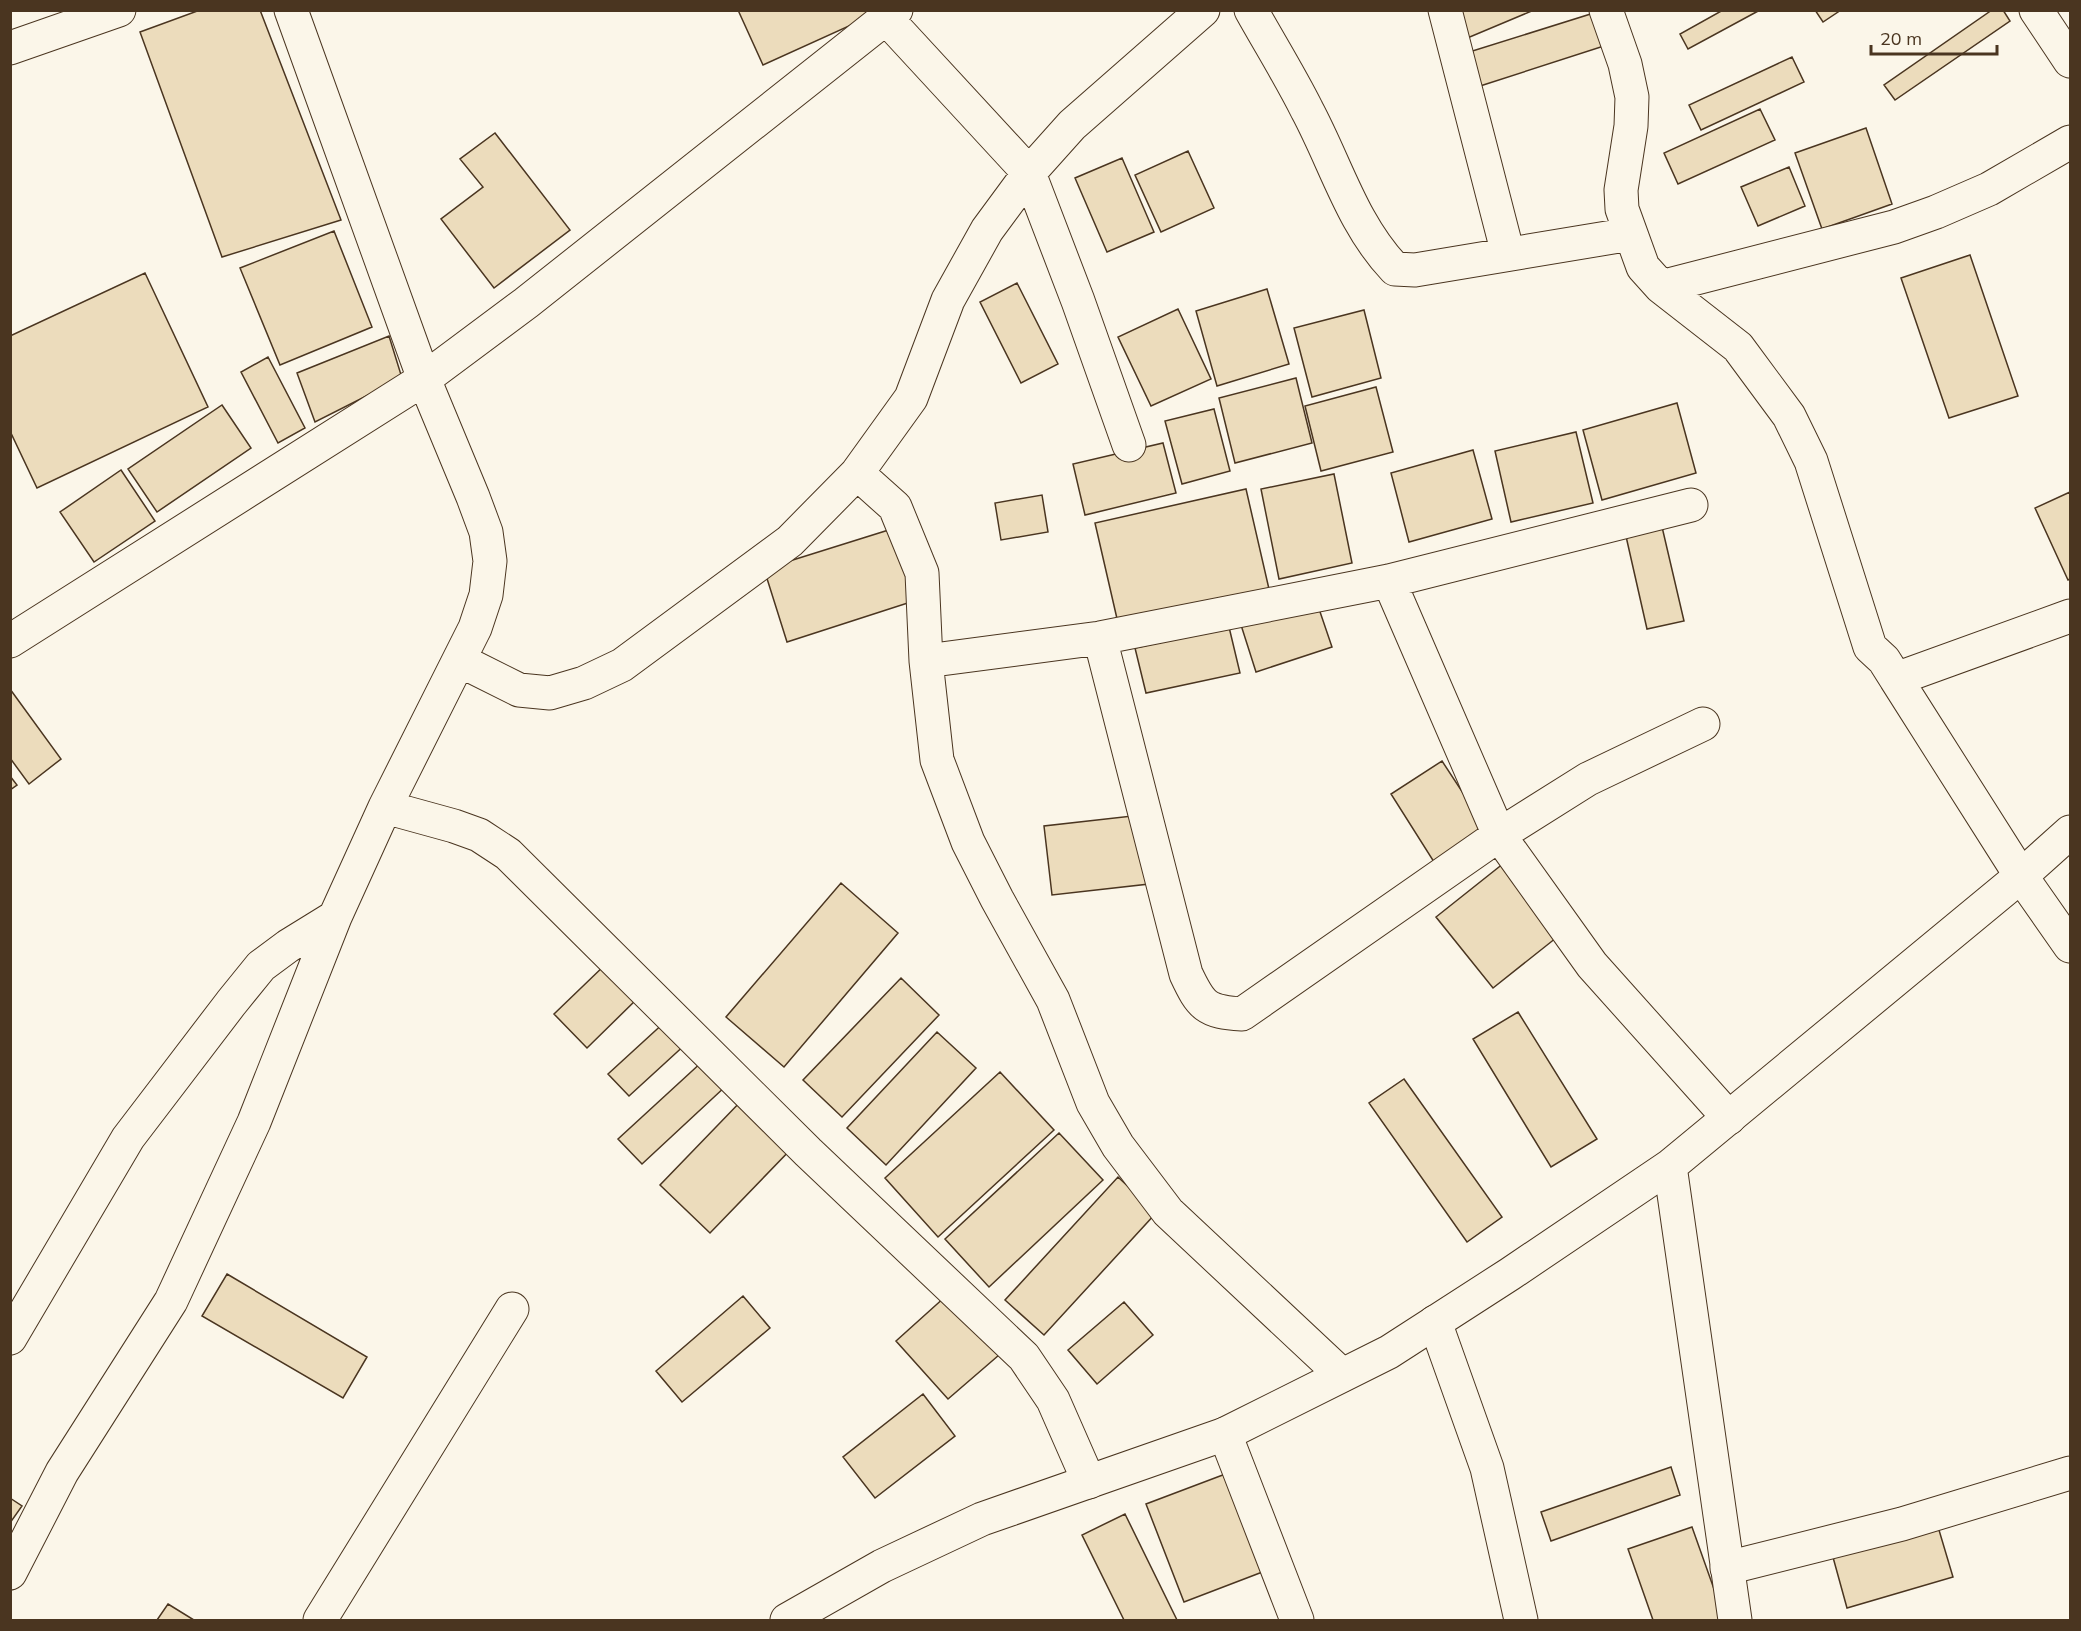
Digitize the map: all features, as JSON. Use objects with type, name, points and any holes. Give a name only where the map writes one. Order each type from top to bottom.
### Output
[{"type":"street","points":[[10,48],[119,10]]},
{"type":"street","points":[[10,1572],[62,1472],[171,1301],[254,1122],[335,917],[385,807],[475,628],[486,595],[490,561],[486,532],[424,379],[291,10]]},
{"type":"street","points":[[459,660],[519,690],[550,693],[584,683],[622,665],[790,541],[857,473],[911,398],[948,300],[987,230],[1029,173],[1072,125],[1203,10]]},
{"type":"street","points":[[1251,10],[1308,110],[1361,226],[1379,252],[1395,269],[1415,270],[1631,234]]},
{"type":"street","points":[[1445,10],[1508,254]]},
{"type":"street","points":[[1606,10],[1625,64],[1632,98],[1631,126],[1621,190],[1622,208],[1643,267],[1661,287],[1717,328],[1738,347],[1760,373],[1789,416],[1811,461],[1870,647],[1884,660],[2021,876],[2070,946]]},
{"type":"street","points":[[2036,10],[2070,62]]},
{"type":"street","points":[[10,641],[424,379],[526,303],[888,13],[1029,173],[1078,301],[1129,445]]},
{"type":"street","points":[[1661,287],[1894,226],[1936,212],[1989,189],[2070,142]]},
{"type":"street","points":[[857,473],[895,507],[922,573],[926,661],[937,760],[968,842],[1053,1000],[1093,1103],[1118,1146],[1168,1212],[1342,1375]]},
{"type":"street","points":[[926,661],[1100,638],[1389,581],[1691,506]]},
{"type":"street","points":[[1389,581],[1499,835],[1592,965],[1729,1118]]},
{"type":"street","points":[[1896,679],[2070,616]]},
{"type":"street","points":[[1100,638],[1186,974],[1196,994],[1207,1007],[1220,1013],[1242,1014],[1499,835],[1588,779],[1703,724]]},
{"type":"street","points":[[385,807],[479,835],[508,854],[808,1152],[1024,1357],[1053,1400],[1089,1482]]},
{"type":"street","points":[[786,1620],[882,1566],[982,1519],[1225,1434],[1389,1352],[1670,1166],[2021,876],[2070,832]]},
{"type":"street","points":[[10,1338],[128,1138],[204,1039],[261,966],[335,917]]},
{"type":"street","points":[[1670,1166],[1735,1620]]},
{"type":"street","points":[[320,1620],[512,1309]]},
{"type":"street","points":[[1435,1322],[1487,1468],[1521,1620]]},
{"type":"street","points":[[1225,1434],[1297,1620]]},
{"type":"street","points":[[1727,1568],[1902,1524],[2070,1473]]},
{"type":"building","points":[[200,10],[260,10],[341,220],[222,257],[140,32]]},
{"type":"building","points":[[738,10],[879,10],[880,12],[763,65]]},
{"type":"building","points":[[1453,10],[1534,10],[1465,39]]},
{"type":"building","points":[[1723,10],[1760,10],[1688,49],[1680,34]]},
{"type":"building","points":[[1815,10],[1841,10],[1823,22]]},
{"type":"building","points":[[1992,10],[2003,10],[2010,21],[1895,100],[1884,85]]},
{"type":"building","points":[[1597,12],[1607,45],[1477,87],[1466,53]]},
{"type":"building","points":[[1792,57],[1804,82],[1701,130],[1689,105]]},
{"type":"building","points":[[1760,109],[1775,140],[1678,184],[1664,153]]},
{"type":"building","points":[[1866,128],[1892,204],[1822,229],[1795,153]]},
{"type":"building","points":[[495,133],[570,230],[494,288],[441,219],[483,187],[460,159]]},
{"type":"building","points":[[1188,151],[1214,208],[1161,232],[1135,175]]},
{"type":"building","points":[[1122,158],[1154,232],[1107,252],[1075,178]]},
{"type":"building","points":[[1789,167],[1805,206],[1758,226],[1741,187]]},
{"type":"building","points":[[334,231],[372,327],[280,365],[240,268]]},
{"type":"building","points":[[1970,255],[2018,396],[1949,418],[1901,278]]},
{"type":"building","points":[[145,273],[208,407],[37,488],[10,431],[10,336]]},
{"type":"building","points":[[1017,283],[1058,364],[1021,383],[980,302]]},
{"type":"building","points":[[1267,289],[1289,364],[1217,386],[1196,311]]},
{"type":"building","points":[[1178,309],[1211,379],[1151,406],[1118,337]]},
{"type":"building","points":[[1364,310],[1381,378],[1312,397],[1294,328]]},
{"type":"building","points":[[389,336],[402,378],[315,422],[297,373]]},
{"type":"building","points":[[268,357],[305,428],[278,443],[241,372]]},
{"type":"building","points":[[1296,378],[1312,443],[1235,463],[1219,398]]},
{"type":"building","points":[[1376,387],[1393,452],[1321,471],[1305,406]]},
{"type":"building","points":[[1677,403],[1696,473],[1602,500],[1583,430]]},
{"type":"building","points":[[222,405],[251,448],[157,512],[128,469]]},
{"type":"building","points":[[1214,409],[1230,471],[1182,484],[1165,421]]},
{"type":"building","points":[[1576,432],[1593,503],[1511,522],[1495,451]]},
{"type":"building","points":[[1163,443],[1176,493],[1085,515],[1073,464]]},
{"type":"building","points":[[1473,450],[1492,519],[1409,542],[1391,473]]},
{"type":"building","points":[[121,470],[155,521],[94,562],[60,512]]},
{"type":"building","points":[[1334,474],[1352,563],[1279,579],[1261,489]]},
{"type":"building","points":[[1246,489],[1269,589],[1118,623],[1095,523]]},
{"type":"building","points":[[2070,492],[2070,579],[2068,580],[2035,508]]},
{"type":"building","points":[[1042,495],[1048,532],[1001,540],[995,503]]},
{"type":"building","points":[[1659,514],[1684,621],[1647,629],[1623,523]]},
{"type":"building","points":[[895,528],[917,600],[787,642],[764,569]]},
{"type":"building","points":[[1316,600],[1332,647],[1256,672],[1241,625]]},
{"type":"building","points":[[1229,627],[1240,673],[1146,693],[1135,648]]},
{"type":"building","points":[[10,689],[61,759],[29,784],[10,758]]},
{"type":"building","points":[[1442,761],[1486,828],[1434,862],[1391,794]]},
{"type":"building","points":[[10,776],[17,785],[10,790]]},
{"type":"building","points":[[1141,815],[1149,884],[1052,895],[1044,826]]},
{"type":"building","points":[[1504,863],[1561,934],[1493,988],[1436,917]]},
{"type":"building","points":[[841,883],[898,933],[784,1067],[726,1017]]},
{"type":"building","points":[[609,961],[641,995],[587,1048],[554,1014]]},
{"type":"building","points":[[901,978],[939,1015],[842,1117],[803,1080]]},
{"type":"building","points":[[1518,1012],[1597,1139],[1551,1167],[1473,1039]]},
{"type":"building","points":[[667,1020],[688,1042],[629,1096],[608,1074]]},
{"type":"building","points":[[937,1032],[976,1068],[886,1165],[847,1128]]},
{"type":"building","points":[[704,1060],[727,1085],[642,1164],[618,1139]]},
{"type":"building","points":[[1000,1072],[1054,1130],[938,1237],[885,1178]]},
{"type":"building","points":[[1404,1079],[1502,1217],[1467,1242],[1369,1103]]},
{"type":"building","points":[[744,1098],[794,1146],[710,1233],[660,1185]]},
{"type":"building","points":[[1059,1133],[1103,1180],[989,1287],[945,1239]]},
{"type":"building","points":[[1118,1177],[1156,1213],[1044,1335],[1005,1300]]},
{"type":"building","points":[[227,1274],[367,1357],[343,1398],[202,1316]]},
{"type":"building","points":[[743,1296],[770,1328],[682,1402],[656,1371]]},
{"type":"building","points":[[946,1296],[999,1355],[948,1399],[896,1341]]},
{"type":"building","points":[[1124,1302],[1153,1335],[1097,1384],[1068,1350]]},
{"type":"building","points":[[923,1394],[955,1436],[875,1498],[843,1457]]},
{"type":"building","points":[[1671,1467],[1680,1495],[1551,1541],[1541,1512]]},
{"type":"building","points":[[1228,1473],[1265,1571],[1184,1602],[1146,1504]]},
{"type":"building","points":[[10,1498],[22,1506],[10,1523]]},
{"type":"building","points":[[1125,1514],[1177,1620],[1124,1620],[1082,1535]]},
{"type":"building","points":[[1936,1520],[1953,1577],[1847,1608],[1831,1550]]},
{"type":"building","points":[[1692,1527],[1725,1620],[1653,1620],[1628,1549]]},
{"type":"building","points":[[168,1604],[194,1620],[157,1620]]}]
